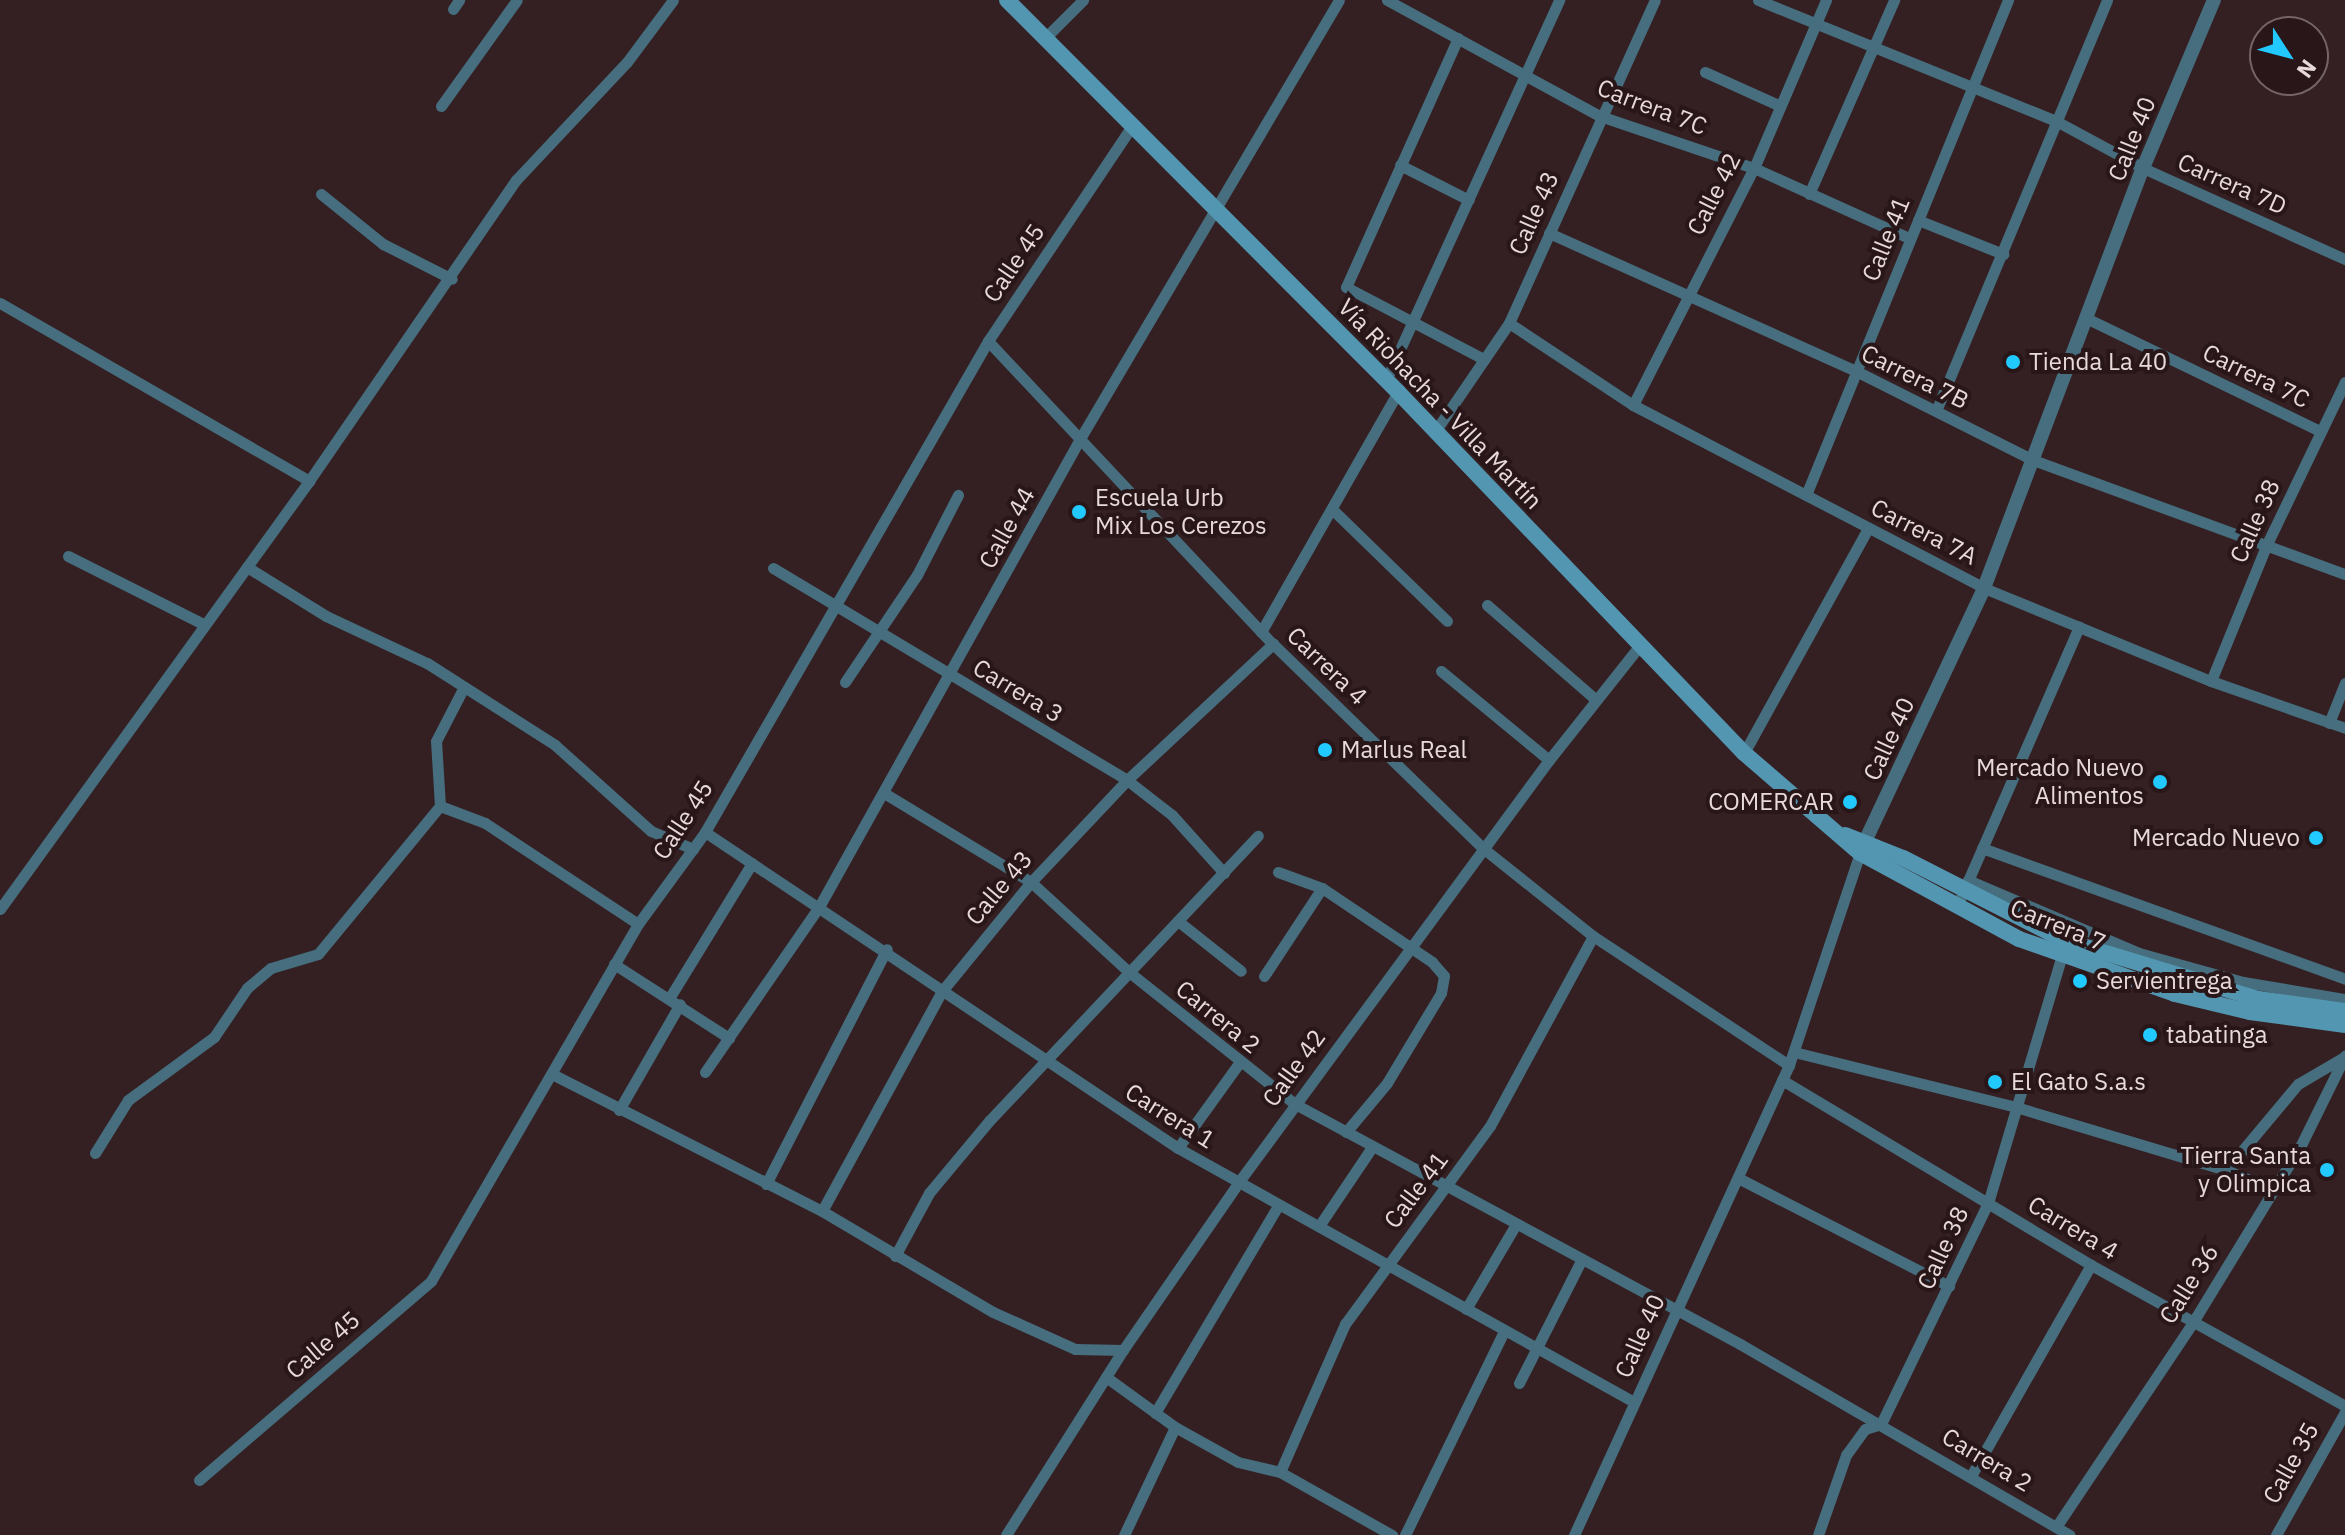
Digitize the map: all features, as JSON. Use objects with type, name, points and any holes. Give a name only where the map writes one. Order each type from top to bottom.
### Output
[{"type":"main road","name":"Vía Riohacha - Villa Martín","points":[[1007,0],[1392,386],[1744,753],[1862,847]]},
{"type":"main road","name":"Carrera 7","points":[[1862,847],[2066,941],[2177,979],[2258,999],[2345,1011]]},
{"type":"main road","name":"Carrera 7","points":[[1963,893],[2062,954],[2175,994],[2250,1012],[2345,1025]]},
{"type":"street","points":[[441,106],[517,0]]},
{"type":"street","points":[[0,909],[452,279],[516,180],[627,62],[673,0]]},
{"type":"street","points":[[1045,38],[1083,0]]},
{"type":"street","name":"Calle 44","points":[[705,1072],[820,905],[951,676],[1081,437],[1339,0]]},
{"type":"street","name":"Carrera 7C","points":[[1387,0],[1600,116],[1754,168],[1909,238]]},
{"type":"street","points":[[1261,632],[1333,510],[1392,386],[1412,325],[1559,0]]},
{"type":"street","name":"Calle 43","points":[[1434,433],[1509,323],[1655,0]]},
{"type":"street","name":"Carrera 7D","points":[[1758,0],[2058,122],[2143,168],[2345,259]]},
{"type":"street","name":"Calle 42","points":[[1633,405],[1754,168],[1778,105],[1826,0]]},
{"type":"street","points":[[1809,194],[1894,0]]},
{"type":"street","name":"Calle 41","points":[[1806,495],[2008,0]]},
{"type":"street","points":[[1936,411],[2107,0]]},
{"type":"street","name":"Calle 40","points":[[1574,1535],[1675,1310],[1740,1179],[1789,1065],[1862,847],[1984,588],[2143,168],[2214,0]]},
{"type":"street","points":[[1458,38],[1346,287],[1412,325],[1484,359]]},
{"type":"street","points":[[1705,72],[1778,105]]},
{"type":"street","name":"Calle 45","points":[[199,1480],[431,1281],[638,924],[705,832],[988,341],[1133,124]]},
{"type":"street","points":[[1400,165],[1469,200]]},
{"type":"street","points":[[321,194],[383,244],[452,279]]},
{"type":"street","points":[[1918,220],[2003,254]]},
{"type":"street","name":"Carrera 7B","points":[[1549,233],[1858,372],[2033,460],[2345,574]]},
{"type":"street","points":[[0,303],[309,481]]},
{"type":"street","name":"Carrera 7C","points":[[2086,318],[2320,431]]},
{"type":"street","name":"Carrera 7A","points":[[1509,323],[1633,405],[1984,588],[2211,681],[2345,728]]},
{"type":"street","name":"Carrera 4","points":[[988,341],[1261,632],[1484,849],[1593,936],[1789,1065]]},
{"type":"street","name":"Calle 38","points":[[2211,681],[2266,546],[2345,382]]},
{"type":"street","points":[[845,682],[881,632],[958,495]]},
{"type":"street","points":[[1333,510],[1447,621]]},
{"type":"street","points":[[1744,753],[1868,528]]},
{"type":"street","points":[[68,556],[205,625]]},
{"type":"street","points":[[247,567],[326,616],[427,663],[555,745],[651,831],[693,849]]},
{"type":"street","name":"Carrera 3","points":[[773,568],[1127,780],[1172,815],[1224,873]]},
{"type":"street","points":[[1487,605],[1595,699]]},
{"type":"street","points":[[2079,627],[1963,893],[2139,953],[2243,982],[2345,999]]},
{"type":"street","name":"Calle 43","points":[[822,1211],[942,991],[1031,882],[1127,780],[1273,644]]},
{"type":"street","name":"Calle 42","points":[[1006,1535],[1123,1350],[1238,1183],[1549,760],[1641,644]]},
{"type":"street","points":[[1441,671],[1549,760]]},
{"type":"street","points":[[2329,723],[2345,683]]},
{"type":"street","points":[[95,1153],[128,1100],[214,1037],[247,988],[271,968],[318,954],[440,806],[436,741],[464,687]]},
{"type":"street","name":"Carrera 2","points":[[884,793],[1031,882],[1129,972],[1239,1063],[1295,1104],[1881,1424],[2070,1535]]},
{"type":"street","points":[[440,806],[485,823],[638,924]]},
{"type":"street","name":"Carrera 1","points":[[705,832],[887,949],[1041,1061],[1178,1148],[1634,1402]]},
{"type":"street","points":[[895,1256],[929,1193],[1041,1061],[1258,836]]},
{"type":"street","points":[[1982,848],[2345,979]]},
{"type":"street","points":[[619,1110],[752,863]]},
{"type":"street","points":[[1278,872],[1322,888],[1410,948],[1444,976],[1441,993],[1387,1083],[1346,1132]]},
{"type":"street","points":[[1264,976],[1322,888]]},
{"type":"street","points":[[1178,921],[1241,971]]},
{"type":"street","name":"Calle 41","points":[[1280,1472],[1345,1324],[1386,1265],[1449,1187],[1490,1126],[1593,936]]},
{"type":"street","points":[[766,1184],[887,949]]},
{"type":"street","name":"Calle 38","points":[[1818,1535],[1846,1455],[1865,1429],[1881,1424],[1988,1203],[2062,954]]},
{"type":"street","points":[[614,964],[729,1038]]},
{"type":"street","points":[[1794,1052],[2016,1107],[2226,1170],[2274,1190]]},
{"type":"street","points":[[2226,1170],[2298,1084],[2345,1056]]},
{"type":"street","name":"Calle 36","points":[[2056,1527],[2193,1322],[2274,1190],[2345,1056]]},
{"type":"street","points":[[1178,1148],[1239,1063]]},
{"type":"street","points":[[552,1074],[822,1211],[993,1312],[1075,1349],[1123,1350]]},
{"type":"street","name":"Carrera 4","points":[[1782,1080],[2091,1265],[2345,1406]]},
{"type":"street","points":[[1319,1226],[1372,1147]]},
{"type":"street","points":[[1740,1179],[1949,1286]]},
{"type":"street","points":[[1155,1413],[1278,1206]]},
{"type":"street","points":[[1466,1309],[1516,1224]]},
{"type":"street","points":[[1519,1383],[1582,1259]]},
{"type":"street","points":[[1971,1476],[2091,1265]]},
{"type":"street","points":[[1405,1535],[1504,1331]]},
{"type":"street","points":[[1106,1377],[1175,1427],[1238,1462],[1280,1472],[1392,1535]]},
{"type":"street","name":"Calle 35","points":[[2276,1535],[2345,1412]]},
{"type":"street","points":[[1124,1535],[1175,1427]]},
{"type":"place","name":"Tienda La 40","points":[[2013,362]]},
{"type":"place","name":"Escuela Urb Mix Los Cerezos","points":[[1079,512]]},
{"type":"place","name":"Marlus Real","points":[[1325,750]]},
{"type":"place","name":"Mercado Nuevo Alimentos","points":[[2160,782]]},
{"type":"place","name":"COMERCAR","points":[[1850,802]]},
{"type":"place","name":"Mercado Nuevo","points":[[2316,838]]},
{"type":"place","name":"Servientrega","points":[[2080,981]]},
{"type":"place","name":"tabatinga","points":[[2150,1035]]},
{"type":"place","name":"El Gato S.a.s","points":[[1995,1082]]},
{"type":"place","name":"Tierra Santa y Olimpica","points":[[2327,1170]]}]
